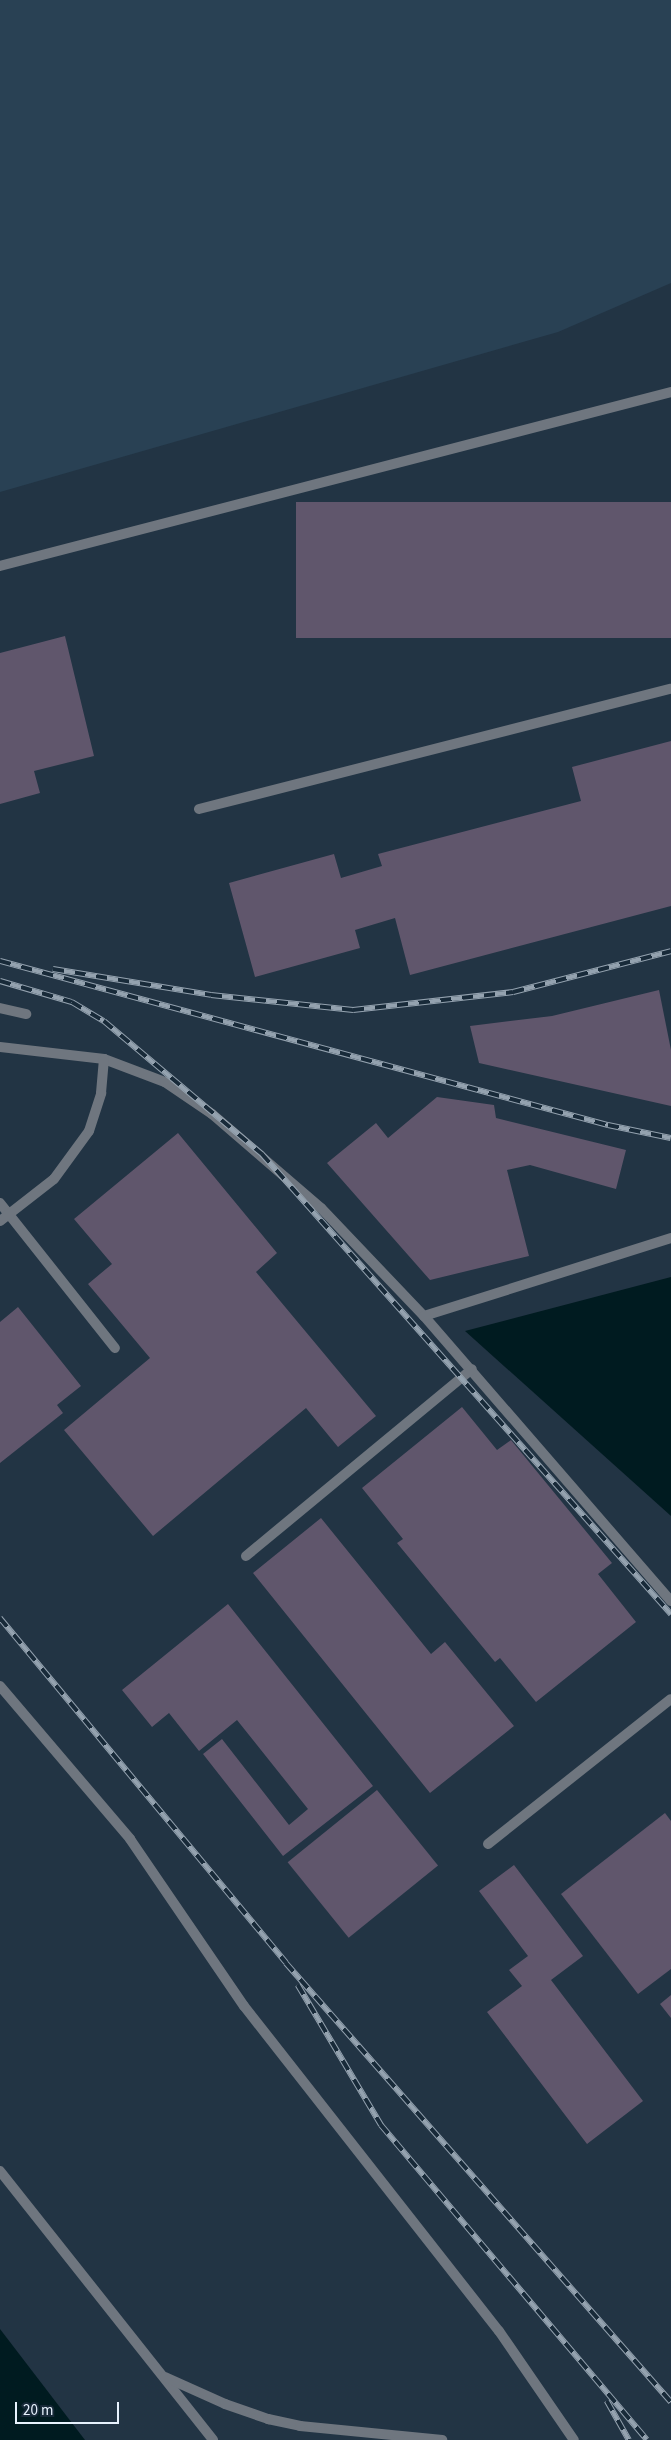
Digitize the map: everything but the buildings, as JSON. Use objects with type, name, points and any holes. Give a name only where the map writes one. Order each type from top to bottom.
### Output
[{"type":"lane","points":[[0,566],[671,392]]},
{"type":"lane","points":[[199,809],[671,689]]},
{"type":"lane","points":[[0,1008],[26,1014]]},
{"type":"lane","points":[[0,1047],[104,1059],[165,1082],[212,1114],[321,1208],[424,1316],[472,1369],[671,1601]]},
{"type":"lane","points":[[0,1221],[54,1179],[89,1131],[101,1093],[104,1059]]},
{"type":"lane","points":[[0,1203],[115,1348]]},
{"type":"lane","points":[[424,1316],[671,1238]]},
{"type":"lane","points":[[246,1556],[472,1369]]},
{"type":"lane","points":[[0,1686],[130,1839],[244,2006],[499,2331],[574,2440]]},
{"type":"lane","points":[[488,1844],[671,1699]]},
{"type":"lane","points":[[0,2171],[214,2440]]},
{"type":"lane","points":[[163,2376],[224,2404],[268,2419],[360,2433],[442,2440]]},
{"type":"lane","points":[[345,2440],[360,2433]]},
{"type":"shaded area","points":[[0,0],[671,0],[671,283],[558,332],[0,492]]},
{"type":"shaded area","points":[[671,1277],[671,1516],[465,1331]]},
{"type":"shaded area","points":[[0,2329],[85,2440],[0,2440]]},
{"type":"railway","points":[[53,969],[211,995],[353,1010],[513,992],[671,951]]},
{"type":"railway","points":[[0,961],[608,1125],[671,1138]]},
{"type":"railway","points":[[0,981],[72,1002],[104,1021],[262,1154],[671,1614]]},
{"type":"railway","points":[[0,1618],[286,1963],[671,2402]]},
{"type":"railway","points":[[298,1985],[381,2125],[647,2440]]},
{"type":"railway","points":[[607,2401],[629,2440]]}]
